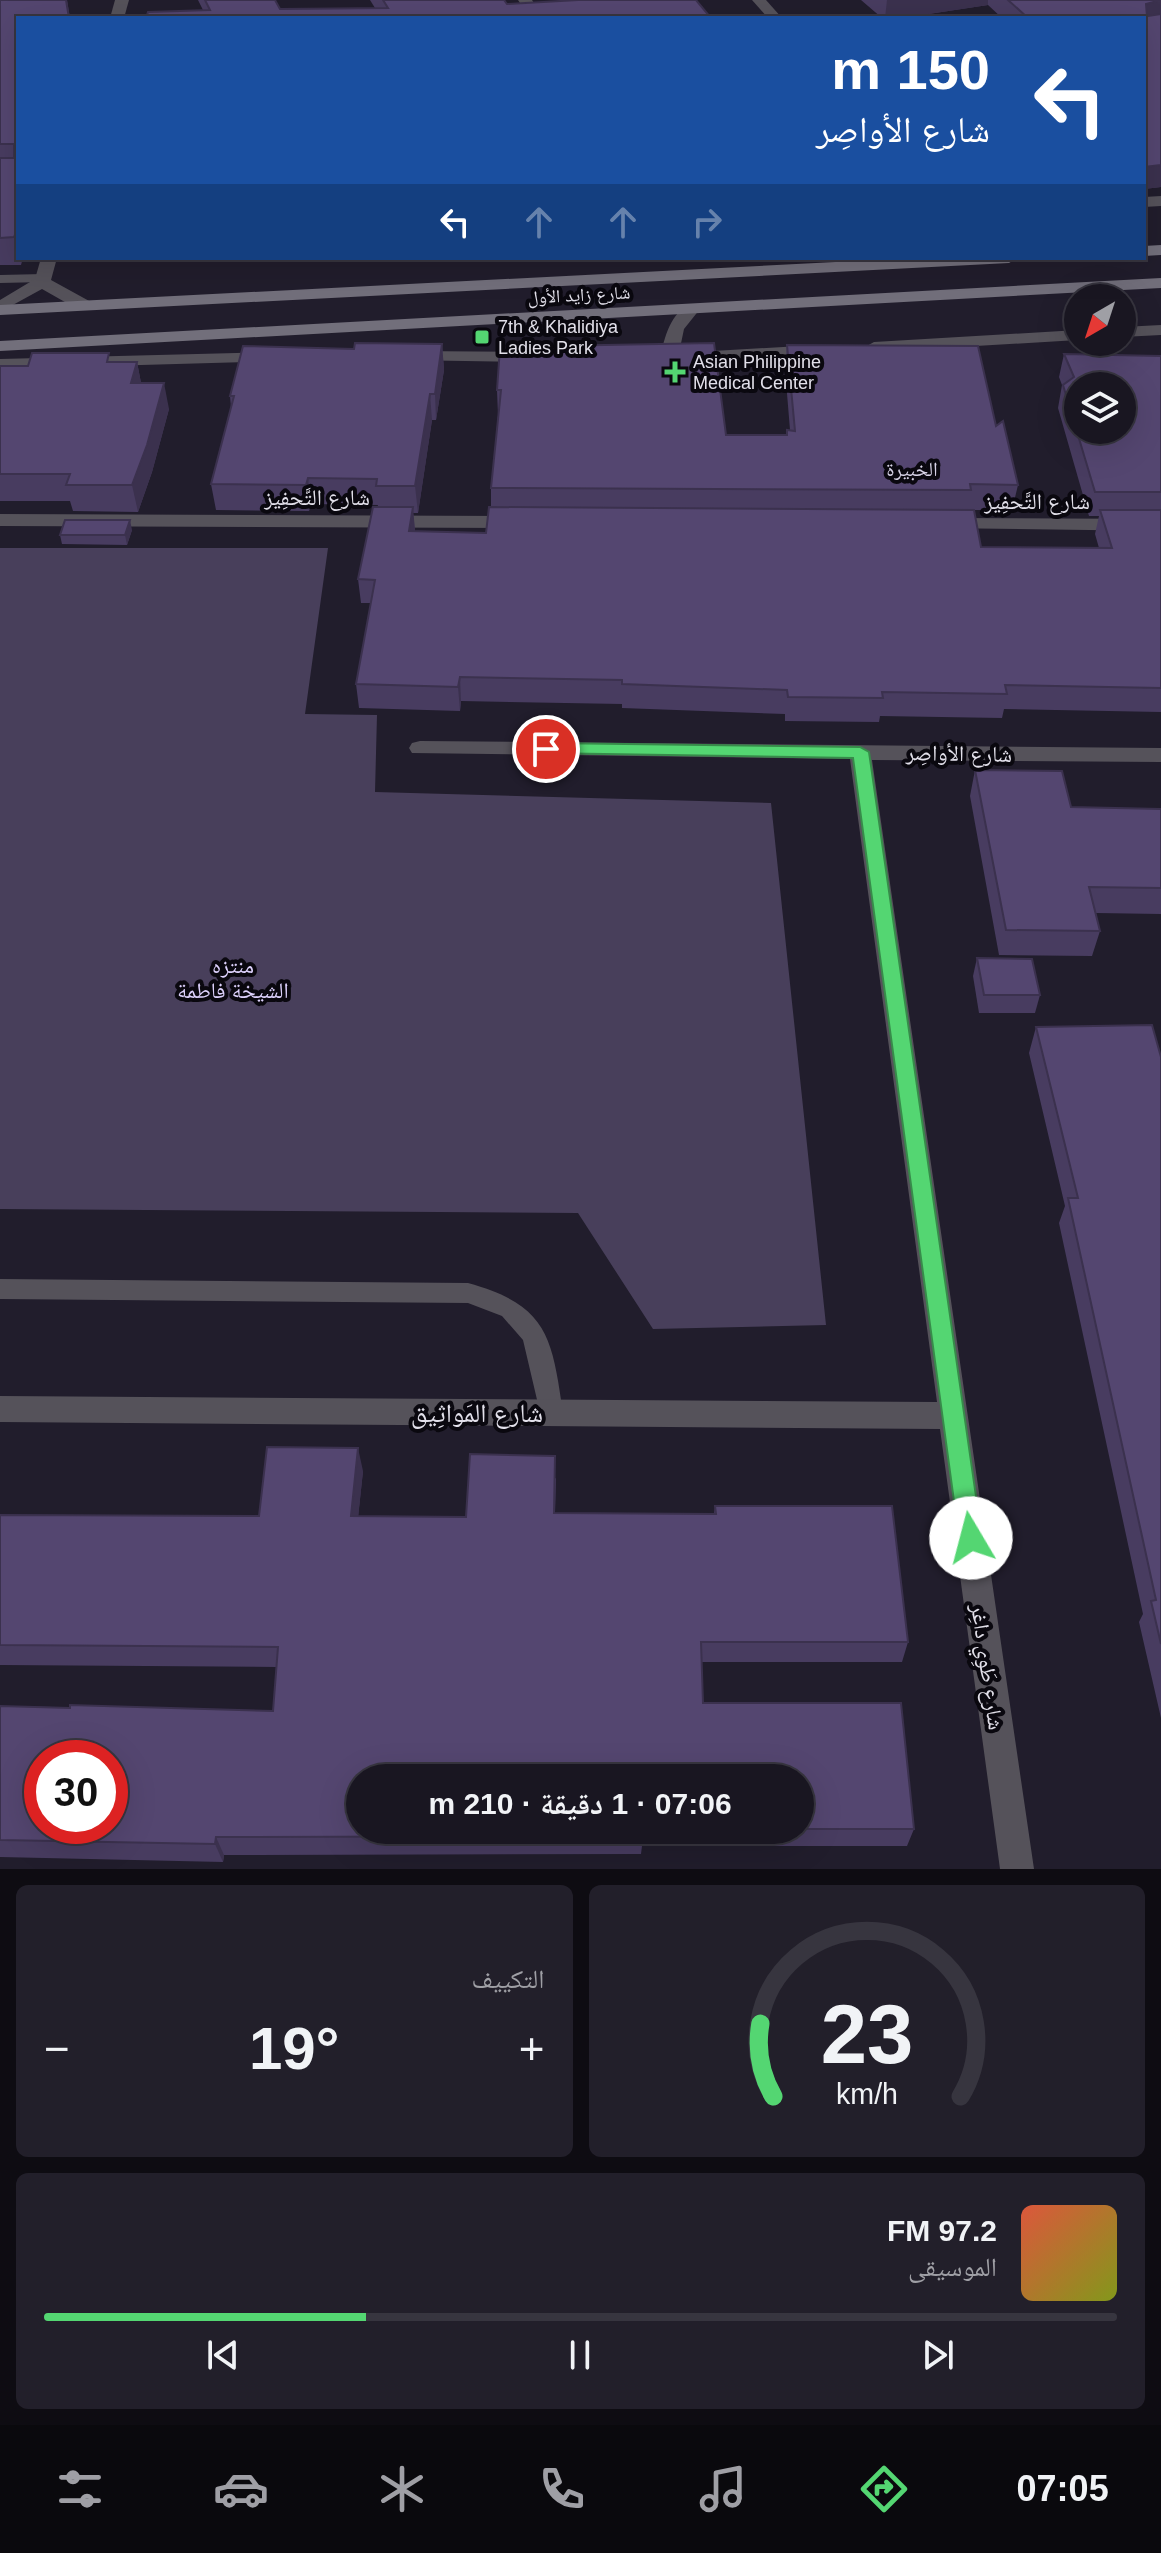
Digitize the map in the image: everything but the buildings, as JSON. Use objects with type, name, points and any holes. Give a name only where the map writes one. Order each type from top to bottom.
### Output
[{"type":"main road","name":"شارع زايد الأول","points":[[0,309],[935,260]]},
{"type":"main road","name":"شارع زايد الأول","points":[[0,346],[1161,283]]},
{"type":"street","points":[[759,0],[773,16]]},
{"type":"street","points":[[0,309],[42,280],[48,260]]},
{"type":"street","points":[[42,280],[85,306]]},
{"type":"street","points":[[692,309],[676,328],[663,358],[1064,336]]},
{"type":"street","points":[[1136,331],[1161,330]]},
{"type":"street","points":[[388,356],[550,358]]},
{"type":"street","points":[[0,364],[292,357]]},
{"type":"street","name":"شارع التَّحفِيز","points":[[0,520],[541,522]]},
{"type":"street","name":"شارع التَّحفِيز","points":[[922,524],[1161,525]]},
{"type":"street","name":"شارع الأواصِر","points":[[420,748],[1161,755]]},
{"type":"street","name":"شارع طَوِي داغِر","points":[[860,752],[1017,1869]]},
{"type":"street","name":"شارع المَواثِيق","points":[[0,1409],[954,1416]]},
{"type":"lane","points":[[0,279],[42,280]]},
{"type":"lane","points":[[0,1289],[468,1293],[490,1297],[510,1307],[526,1321],[537,1338],[551,1413]]},
{"type":"green space","name":"منتزه الشيخة فاطمة","points":[[0,548],[328,548],[305,714],[377,715],[375,792],[771,803],[826,1325],[653,1329],[578,1213],[0,1209]]},
{"type":"place","name":"7th & Khalidiya Ladies Park","points":[[482,337]]},
{"type":"place","name":"Asian Philippine Medical Center","points":[[675,372]]},
{"type":"district","name":"الخبيرة","points":[[912,469]]},
{"type":"route","points":[[546,749],[860,752],[971,1538]]}]
